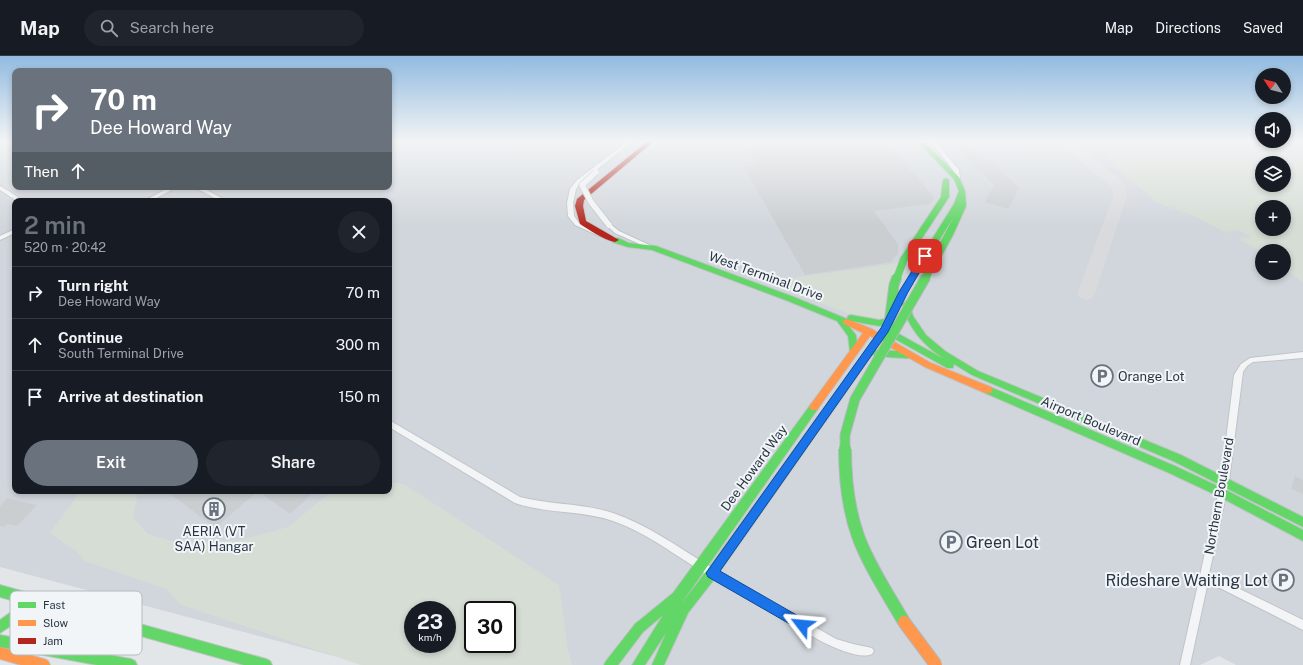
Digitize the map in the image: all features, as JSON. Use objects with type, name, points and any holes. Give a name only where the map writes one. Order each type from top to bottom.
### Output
[{"type":"main road","name":"West Terminal Drive","points":[[616,169],[581,199],[580,206],[583,222],[603,235],[628,244],[653,248],[837,317],[868,331]]},
{"type":"main road","points":[[936,665],[905,623],[877,575],[858,537],[850,509],[845,469],[845,436],[855,399],[931,268],[962,206],[962,191],[957,178],[947,169]]},
{"type":"main road","points":[[886,346],[894,285],[904,259],[945,197],[946,180]]},
{"type":"main road","name":"Dee Howard Way","points":[[666,623],[685,608],[712,573],[884,330],[903,292],[958,204],[962,191]]},
{"type":"main road","name":"Airport Boulevard","points":[[903,292],[906,308],[911,320],[930,344],[945,356],[975,373],[1177,458],[1225,481],[1303,522]]},
{"type":"main road","points":[[837,317],[874,323],[928,355],[952,367],[975,373]]},
{"type":"main road","points":[[837,317],[846,325],[854,338],[854,352]]},
{"type":"main road","points":[[868,331],[876,329],[884,330]]},
{"type":"main road","name":"Airport Boulevard","points":[[884,330],[918,360],[928,365],[1136,454],[1222,493],[1303,536]]},
{"type":"main road","name":"Dee Howard Way","points":[[638,665],[666,623],[678,596],[868,331]]},
{"type":"main road","points":[[864,358],[875,353],[887,353],[900,354],[918,360]]},
{"type":"main road","points":[[833,402],[835,389],[849,367],[845,364]]},
{"type":"main road","points":[[0,591],[10,594]]},
{"type":"main road","points":[[610,665],[639,628],[678,596]]},
{"type":"main road","points":[[658,665],[670,636],[685,608]]},
{"type":"main road","points":[[0,627],[10,619]]},
{"type":"main road","points":[[142,630],[266,665]]},
{"type":"main road","points":[[0,642],[10,643]]},
{"type":"main road","points":[[0,653],[44,665]]},
{"type":"main road","points":[[75,655],[131,665]]},
{"type":"street","points":[[595,169],[579,182],[573,189],[570,203],[571,216],[577,224],[603,235]]},
{"type":"street","points":[[599,169],[582,185],[588,197],[609,225],[617,232],[653,248]]},
{"type":"street","points":[[956,169],[957,178]]},
{"type":"street","points":[[0,188],[16,198]]},
{"type":"street","points":[[153,198],[168,190]]},
{"type":"street","points":[[203,190],[218,198]]},
{"type":"street","points":[[0,238],[12,232]]},
{"type":"street","name":"Northern Boulevard","points":[[1185,665],[1225,481],[1240,368],[1245,363],[1252,360],[1303,355]]},
{"type":"street","points":[[392,425],[518,500],[533,504],[610,515],[638,527],[700,566],[834,643],[853,649],[869,651]]},
{"type":"street","points":[[784,449],[795,455]]},
{"type":"street","points":[[1204,576],[1303,625]]},
{"type":"shaded area","points":[[0,169],[12,169],[12,190],[392,190],[392,169],[1255,169],[1255,192],[1291,192],[1291,169],[1303,169],[1303,665],[1236,665],[1219,656],[1200,665],[368,665],[142,605],[142,591],[90,591],[0,567]]},
{"type":"shaded area","points":[[1118,169],[1255,169],[1255,192],[1291,192],[1291,169],[1303,169],[1303,283],[1291,274],[1291,244],[1255,244],[1255,248],[1240,240],[1242,238],[1251,237],[1239,230],[1226,232],[1232,236],[1194,216],[1158,203]]},
{"type":"shaded area","points":[[907,262],[900,286],[885,318],[869,321],[763,282]]},
{"type":"shaded area","points":[[392,482],[404,484],[559,585],[568,650],[572,665],[361,665],[181,605],[166,589],[85,561],[76,551],[50,533],[79,494],[137,494],[133,517],[148,534],[179,543],[240,540],[288,527],[328,494],[392,494]]},
{"type":"building","points":[[745,169],[910,169],[933,196],[934,200],[929,204],[874,211],[898,244],[898,254],[892,260],[893,262],[805,275]]},
{"type":"building","points":[[979,169],[1000,169],[1019,188],[1008,209],[985,202],[994,185]]},
{"type":"building","points":[[1295,476],[1303,480],[1303,494],[1291,489]]},
{"type":"building","name":"AERIA (VT SAA) Hangar","points":[[171,494],[255,494],[215,528]]},
{"type":"building","name":"AERIA (VT SAA) Hangar","points":[[262,494],[312,494],[290,514]]},
{"type":"building","points":[[8,498],[37,505],[17,526],[7,524],[4,527],[0,526],[0,506]]},
{"type":"taxiway","points":[[1086,294],[1120,196],[1119,188],[1115,182],[1100,169]]},
{"type":"traffic: fast","points":[[892,314],[903,292],[958,204],[962,191],[957,178],[948,169]]},
{"type":"traffic: fast","points":[[904,259],[945,197],[946,180]]},
{"type":"traffic: fast","points":[[931,268],[949,235],[962,206],[962,191]]},
{"type":"traffic: fast","points":[[615,240],[628,245],[653,248],[791,299],[847,322]]},
{"type":"traffic: fast","points":[[887,339],[894,285],[904,259]]},
{"type":"traffic: fast","points":[[904,622],[877,575],[858,537],[850,509],[845,469],[845,435],[855,399],[931,268]]},
{"type":"traffic: fast","points":[[906,304],[909,316],[923,337],[942,353],[975,373],[1177,458],[1303,522]]},
{"type":"traffic: fast","points":[[851,318],[879,323],[889,321]]},
{"type":"traffic: fast","points":[[841,321],[852,335],[854,352]]},
{"type":"traffic: fast","points":[[887,331],[950,366]]},
{"type":"traffic: fast","points":[[666,623],[685,608],[712,573],[883,332]]},
{"type":"traffic: fast","points":[[875,353],[900,354],[907,356]]},
{"type":"traffic: fast","points":[[988,390],[1171,469],[1222,493],[1303,536]]},
{"type":"traffic: fast","points":[[638,665],[666,623],[678,596],[814,407]]},
{"type":"traffic: fast","points":[[0,591],[10,594]]},
{"type":"traffic: fast","points":[[610,665],[639,628],[675,598]]},
{"type":"traffic: fast","points":[[658,665],[683,611]]},
{"type":"traffic: fast","points":[[0,627],[10,620]]},
{"type":"traffic: fast","points":[[142,631],[266,665]]},
{"type":"traffic: fast","points":[[0,641],[10,643]]},
{"type":"traffic: fast","points":[[76,655],[131,665]]},
{"type":"traffic: slow","points":[[847,322],[862,328],[928,365],[988,390]]},
{"type":"traffic: slow","points":[[814,407],[869,331]]},
{"type":"traffic: slow","points":[[904,622],[936,665]]},
{"type":"traffic: slow","points":[[0,653],[44,665]]},
{"type":"traffic: jam","points":[[615,240],[603,235],[583,222],[579,206],[581,199],[617,169]]},
{"type":"place","name":"Orange Lot","points":[[1102,376]]},
{"type":"place","name":"AERIA (VT SAA) Hangar","points":[[214,509]]},
{"type":"place","name":"Green Lot","points":[[951,542]]},
{"type":"place","name":"Rideshare Waiting Lot","points":[[1283,580]]},
{"type":"route","points":[[802,625],[712,573],[876,343],[903,292],[925,256]]}]
